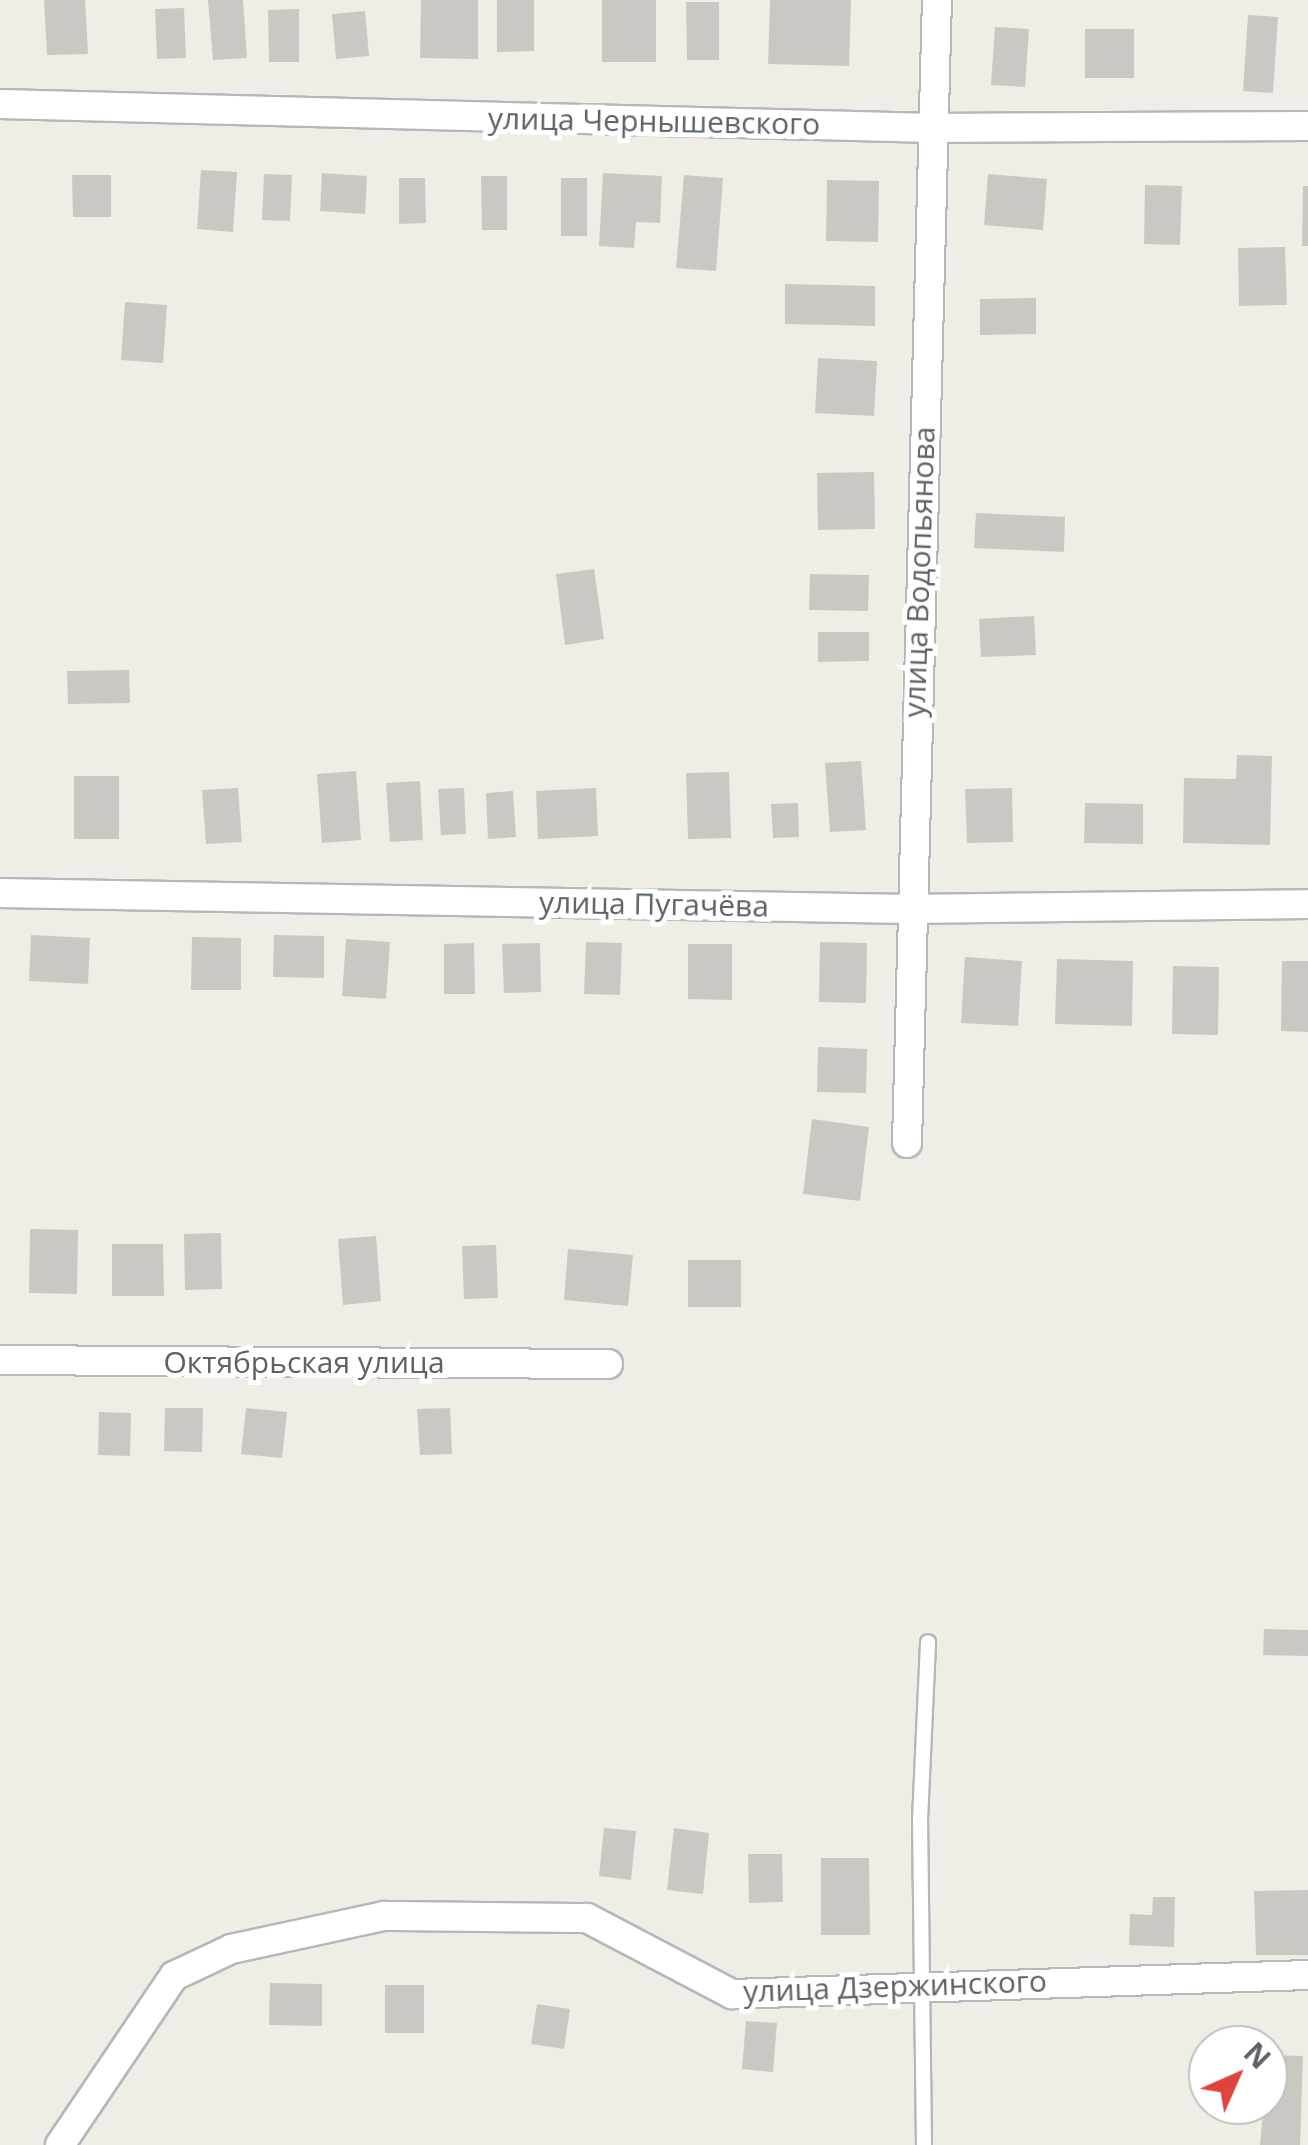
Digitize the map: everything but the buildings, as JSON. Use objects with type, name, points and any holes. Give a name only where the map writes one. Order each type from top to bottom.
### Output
[{"type":"street","name":"улица Водопьянова","points":[[906,1143],[908,909],[937,0]]},
{"type":"street","name":"улица Чернышевского","points":[[0,104],[933,128],[1308,126]]},
{"type":"street","name":"улица Пугачёва","points":[[0,893],[908,909],[1308,904]]},
{"type":"street","name":"Октябрьская улица","points":[[0,1360],[608,1364]]},
{"type":"street","name":"улица Дзержинского","points":[[60,2145],[174,1976],[231,1949],[384,1916],[587,1918],[732,1994],[925,1984],[1308,1975]]},
{"type":"lane","points":[[924,2145],[920,1820],[928,1642]]}]
